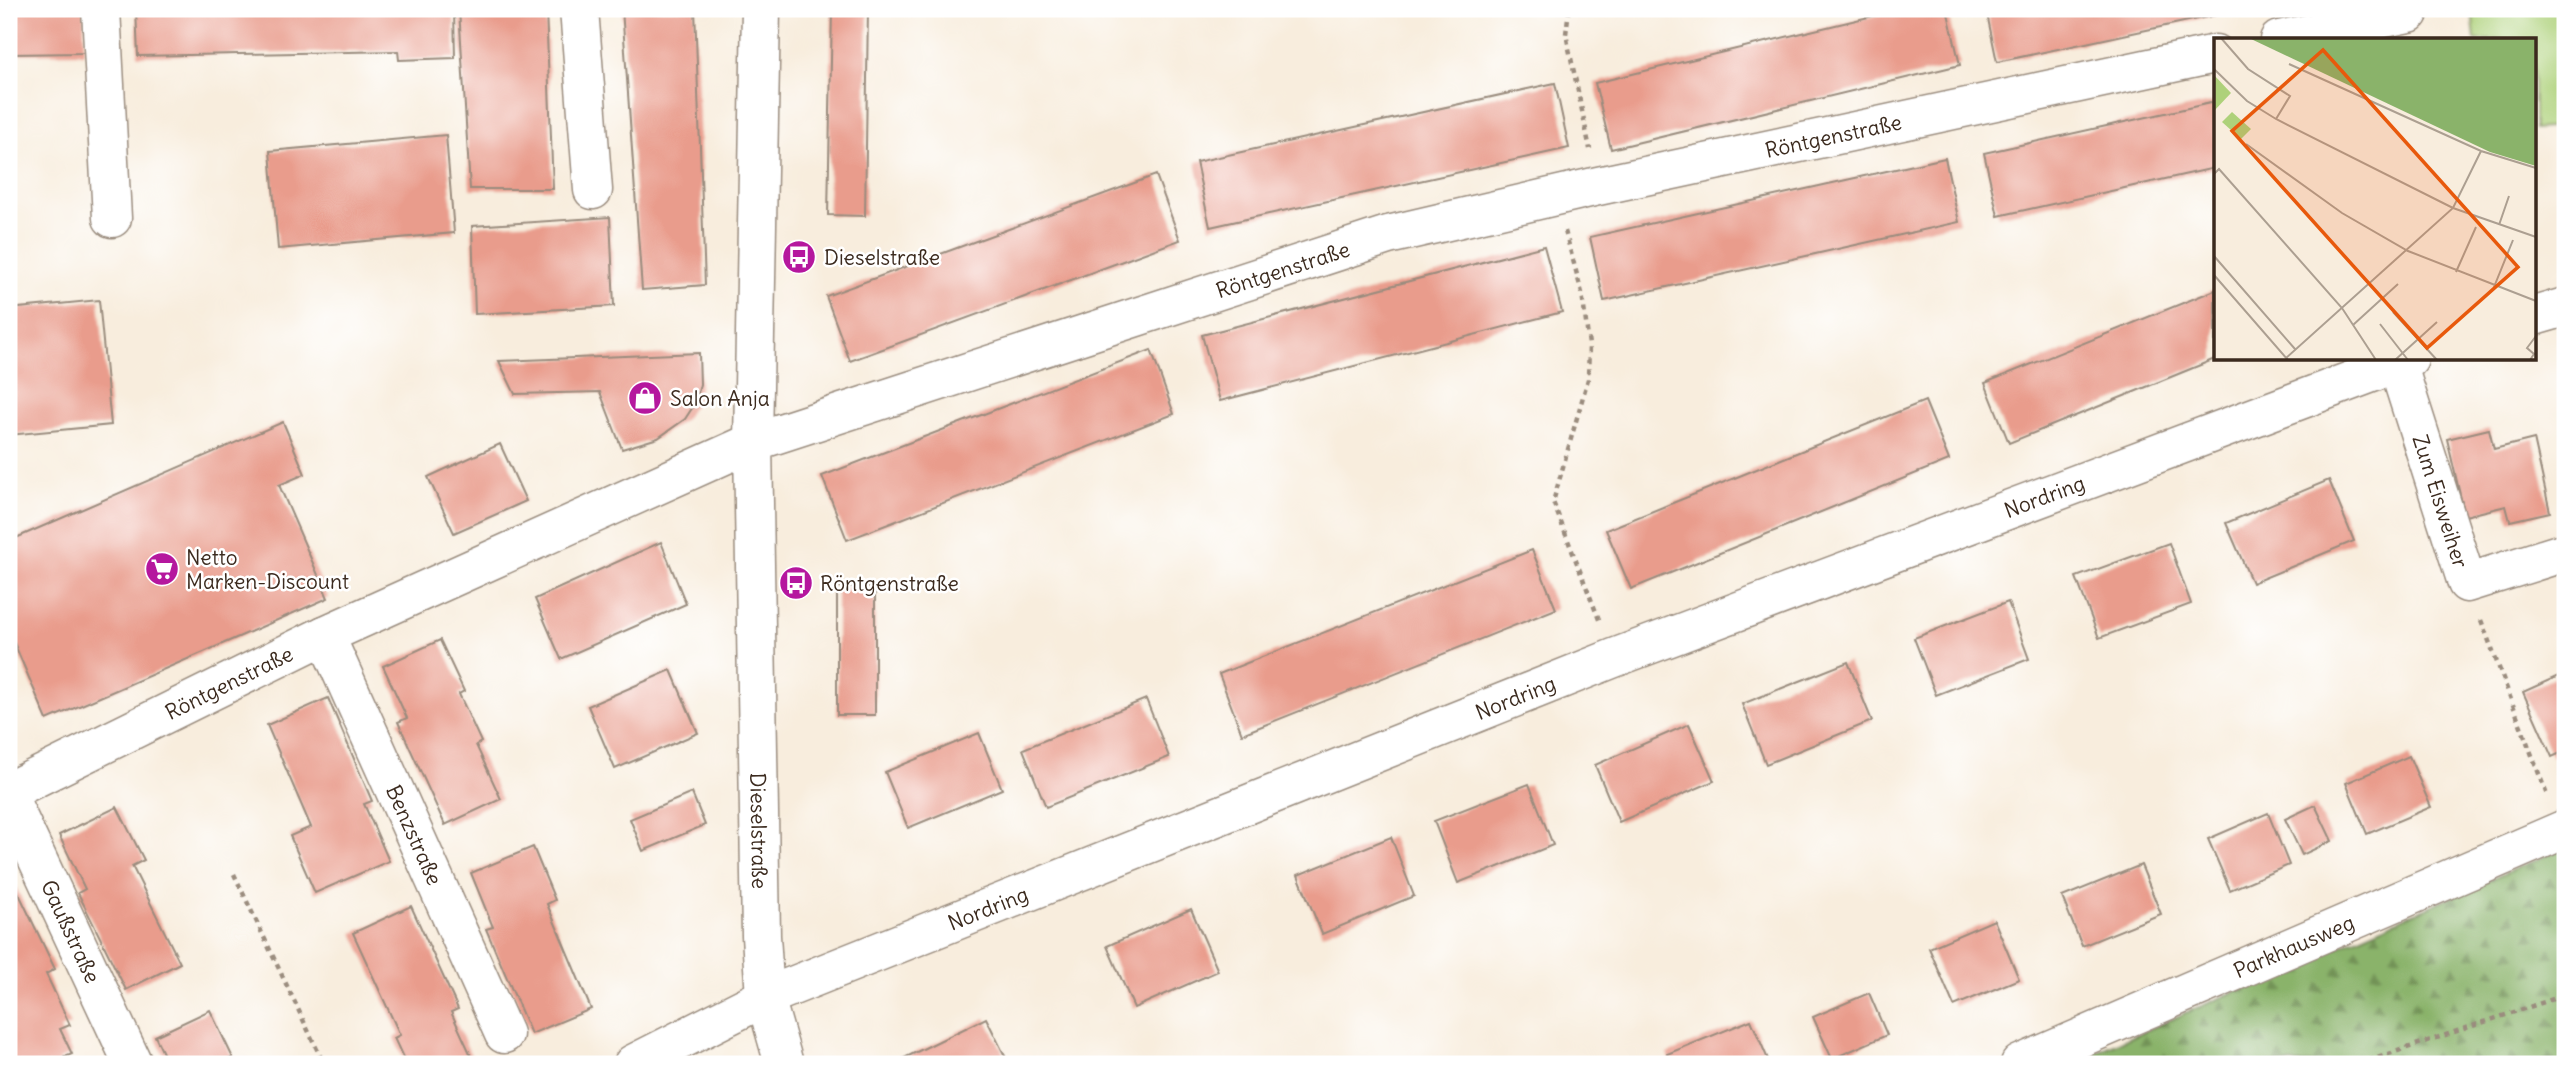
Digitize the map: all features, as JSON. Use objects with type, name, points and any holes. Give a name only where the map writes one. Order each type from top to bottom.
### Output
[{"type":"street","points":[[101,9],[112,218]]},
{"type":"street","points":[[579,9],[593,190]]},
{"type":"street","name":"Dieselstraße","points":[[761,9],[752,442],[761,936],[765,998],[784,1064]]},
{"type":"street","points":[[2289,38],[2409,13]]},
{"type":"street","name":"Röntgenstraße","points":[[9,791],[325,635],[752,442],[1388,234],[1598,186],[2214,54]]},
{"type":"street","points":[[2536,315],[2565,307]]},
{"type":"street","name":"Nordring","points":[[633,1064],[765,998],[1614,658],[2403,361]]},
{"type":"street","name":"Zum Eisweiher","points":[[2403,361],[2467,583],[2565,552]]},
{"type":"street","name":"Benzstraße","points":[[325,635],[504,1034]]},
{"type":"street","name":"Gaußstraße","points":[[9,798],[133,1064]]},
{"type":"street","name":"Parkhausweg","points":[[2020,1064],[2563,830]]},
{"type":"path","points":[[1569,9],[1566,34],[1598,186]]},
{"type":"path","points":[[1555,196],[1582,293],[1589,345],[1588,379],[1553,502],[1614,658]]},
{"type":"path","points":[[2467,583],[2563,830]]},
{"type":"path","points":[[234,874],[324,1064]]},
{"type":"path","points":[[2359,1064],[2565,995]]},
{"type":"green space","points":[[2472,9],[2565,9],[2565,127],[2536,129],[2536,38],[2475,38]]},
{"type":"green space","points":[[2565,847],[2565,1064],[2069,1064]]},
{"type":"building","points":[[9,9],[84,9],[84,53],[9,54]]},
{"type":"building","points":[[136,9],[454,9],[455,58],[399,60],[398,51],[138,56]]},
{"type":"building","points":[[459,9],[546,9],[553,189],[470,189]]},
{"type":"building","points":[[622,9],[695,9],[705,285],[642,290]]},
{"type":"building","points":[[832,9],[868,9],[865,216],[828,215]]},
{"type":"building","points":[[1902,9],[1947,9],[1960,65],[1611,149],[1595,83]]},
{"type":"building","points":[[1986,9],[2240,9],[2240,10],[1997,62]]},
{"type":"building","points":[[1555,83],[1569,148],[1210,227],[1196,162]]},
{"type":"building","points":[[2214,102],[2214,168],[1998,216],[1984,153]]},
{"type":"building","points":[[446,135],[454,233],[278,249],[270,151]]},
{"type":"building","points":[[1945,158],[1959,222],[1604,301],[1590,237]]},
{"type":"building","points":[[1156,175],[1180,240],[850,361],[826,296]]},
{"type":"building","points":[[610,217],[614,306],[475,314],[472,226]]},
{"type":"building","points":[[1544,246],[1562,312],[1220,401],[1202,335]]},
{"type":"building","points":[[2214,290],[2214,359],[2009,443],[1985,383]]},
{"type":"building","points":[[99,300],[111,425],[9,435],[9,309]]},
{"type":"building","points":[[1151,350],[1174,414],[847,540],[822,476]]},
{"type":"building","points":[[699,353],[700,384],[696,402],[685,419],[658,438],[622,449],[600,392],[515,394],[499,361]]},
{"type":"building","points":[[1925,401],[1949,460],[1631,589],[1606,530]]},
{"type":"building","name":"Netto Marken-Discount","points":[[283,422],[305,474],[279,485],[328,598],[47,720],[9,631],[9,541]]},
{"type":"building","points":[[2489,429],[2494,449],[2534,439],[2550,512],[2510,521],[2506,506],[2465,516],[2447,439]]},
{"type":"building","points":[[500,444],[526,501],[454,533],[428,477]]},
{"type":"building","points":[[2329,480],[2354,541],[2252,583],[2226,523]]},
{"type":"building","points":[[661,542],[686,604],[561,659],[535,599]]},
{"type":"building","points":[[2169,543],[2191,604],[2099,638],[2076,577]]},
{"type":"building","points":[[1532,550],[1556,609],[1242,734],[1219,674]]},
{"type":"building","points":[[837,587],[875,587],[875,715],[837,715]]},
{"type":"building","points":[[2008,602],[2029,659],[1936,695],[1914,638]]},
{"type":"building","points":[[440,640],[464,691],[459,694],[481,742],[476,745],[501,799],[445,825],[398,722],[407,718],[383,666]]},
{"type":"building","points":[[1848,662],[1872,721],[1766,764],[1742,704]]},
{"type":"building","points":[[671,670],[698,733],[615,769],[588,706]]},
{"type":"building","points":[[2565,673],[2565,751],[2552,757],[2523,692]]},
{"type":"building","points":[[328,698],[372,801],[364,804],[389,861],[315,893],[290,836],[311,827],[267,725]]},
{"type":"building","points":[[1146,699],[1169,757],[1046,807],[1023,749]]},
{"type":"building","points":[[1689,724],[1714,781],[1619,822],[1595,765]]},
{"type":"building","points":[[979,733],[1002,789],[908,828],[885,772]]},
{"type":"building","points":[[2409,756],[2431,807],[2367,834],[2346,783]]},
{"type":"building","points":[[1529,784],[1553,845],[1458,883],[1434,821]]},
{"type":"building","points":[[692,793],[705,825],[643,851],[630,819]]},
{"type":"building","points":[[2315,805],[2332,841],[2302,855],[2285,819]]},
{"type":"building","points":[[117,807],[144,860],[132,866],[180,963],[126,990],[78,893],[85,889],[59,835]]},
{"type":"building","points":[[2268,813],[2289,865],[2230,890],[2208,839]]},
{"type":"building","points":[[1391,837],[1414,896],[1322,934],[1298,875]]},
{"type":"building","points":[[533,847],[555,900],[547,904],[591,1009],[531,1034],[486,929],[493,927],[471,873]]},
{"type":"building","points":[[2141,865],[2161,914],[2082,946],[2062,897]]},
{"type":"building","points":[[9,873],[55,969],[46,974],[70,1025],[60,1029],[72,1054],[58,1060],[60,1064],[11,1064],[9,1059]]},
{"type":"building","points":[[411,906],[458,1009],[451,1012],[475,1064],[406,1064],[394,1038],[400,1035],[353,933]]},
{"type":"building","points":[[1191,909],[1218,971],[1134,1008],[1107,946]]},
{"type":"building","points":[[1994,920],[2019,979],[1954,1006],[1929,948]]},
{"type":"building","points":[[1869,993],[1887,1035],[1832,1059],[1813,1017]]},
{"type":"building","points":[[210,1010],[233,1058],[226,1061],[227,1064],[168,1064],[155,1036]]},
{"type":"building","points":[[986,1018],[1009,1064],[892,1064]]},
{"type":"building","points":[[1751,1020],[1770,1064],[1671,1064],[1667,1054]]},
{"type":"place","name":"Dieselstraße","points":[[799,257]]},
{"type":"place","name":"Salon Anja","points":[[645,398]]},
{"type":"place","name":"Netto Marken-Discount","points":[[162,569]]},
{"type":"place","name":"Röntgenstraße","points":[[796,583]]}]
